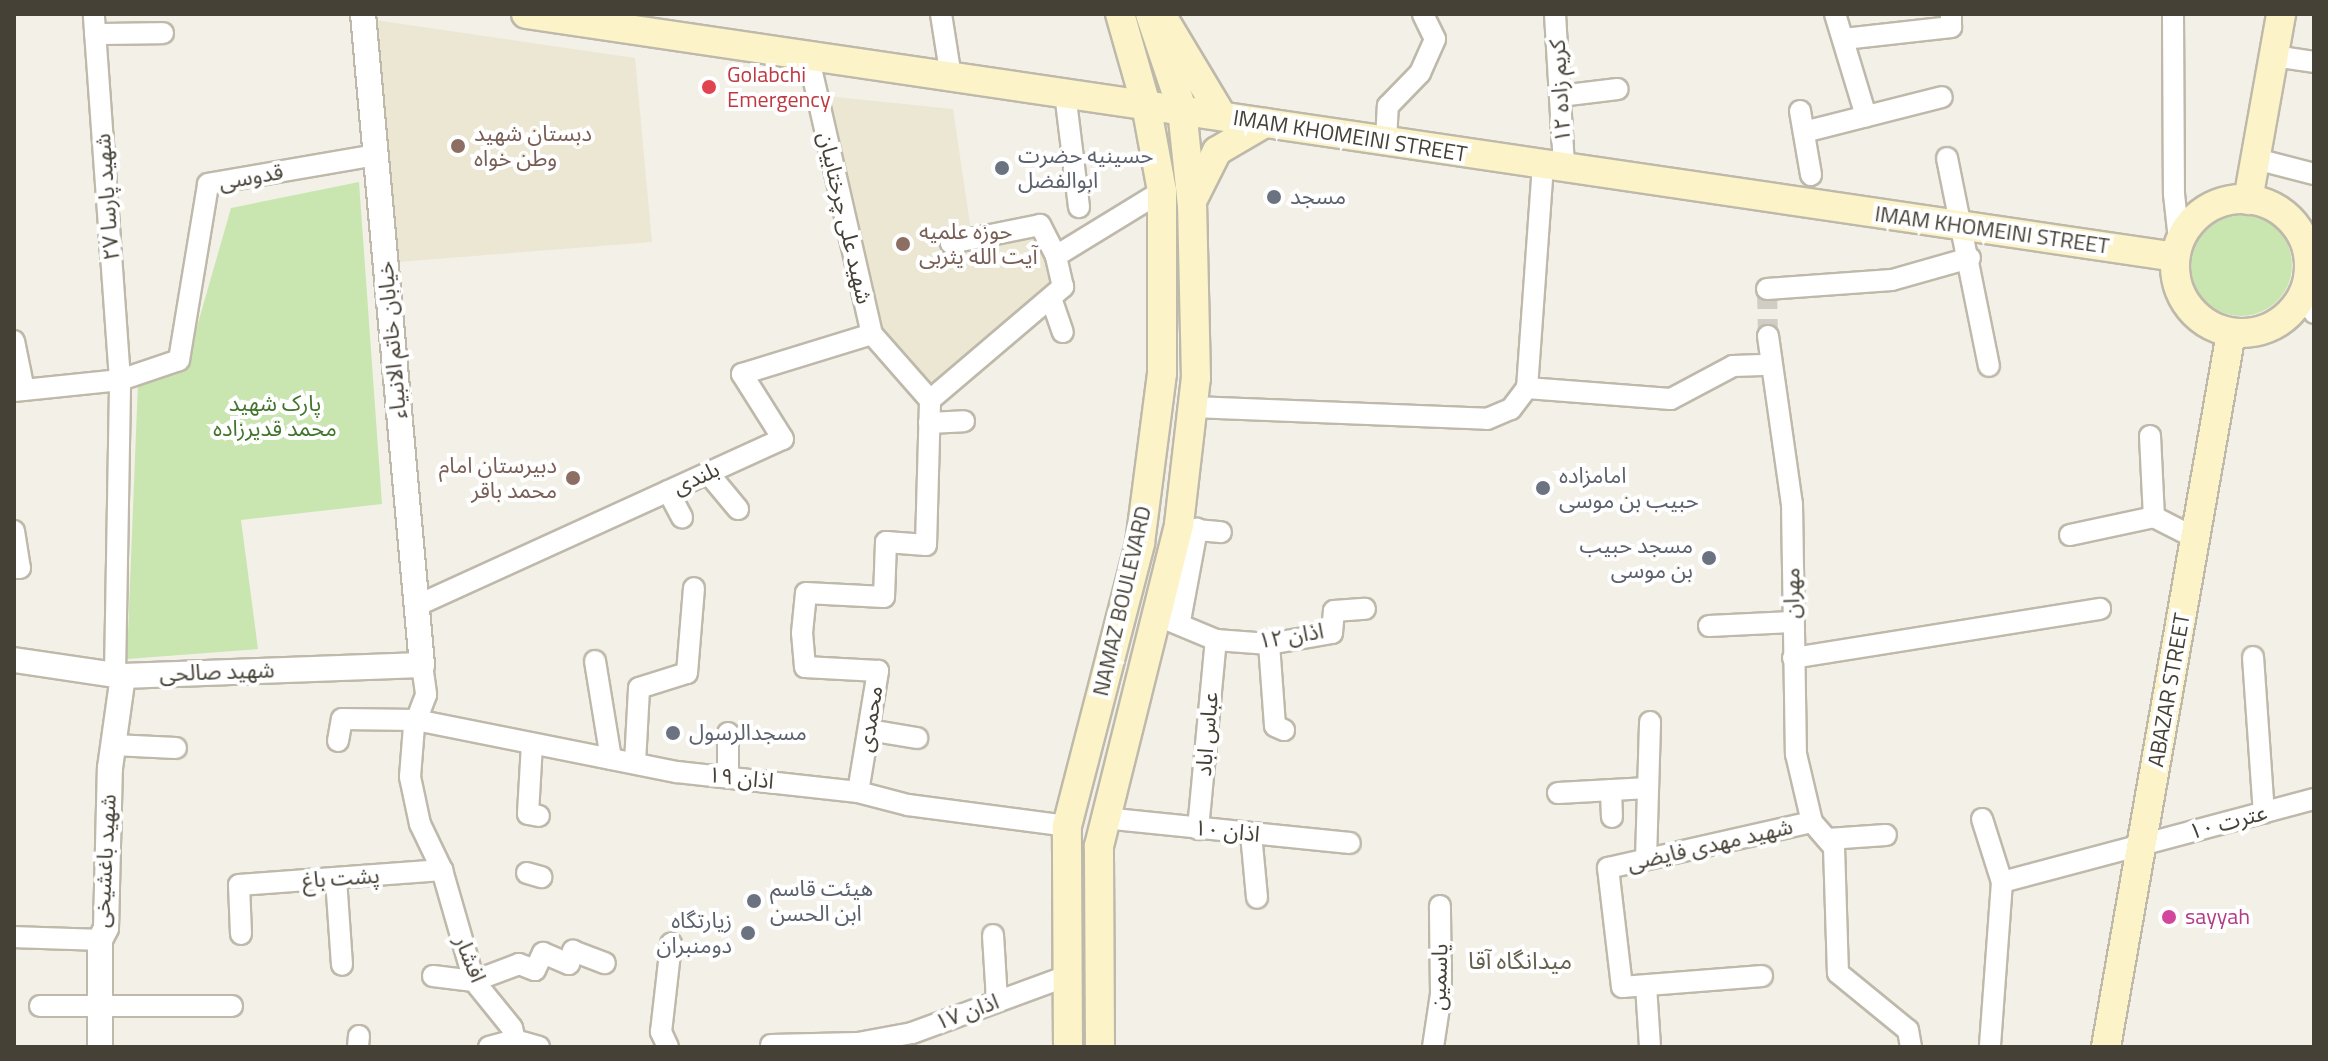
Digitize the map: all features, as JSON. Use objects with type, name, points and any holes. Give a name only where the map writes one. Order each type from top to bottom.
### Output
[{"type":"main road","name":"IMAM KHOMEINI STREET","points":[[526,14],[621,21],[951,77],[1962,226],[2177,249]]},
{"type":"main road","name":"NAMAZ BOULEVARD","points":[[1068,1047],[1067,826],[1140,543],[1162,373],[1162,191],[1146,105],[1120,14]]},
{"type":"main road","name":"NAMAZ BOULEVARD","points":[[1100,1047],[1099,846],[1104,818],[1168,618],[1187,529],[1193,407],[1192,206],[1182,109],[1150,14]]},
{"type":"main road","points":[[1161,14],[1222,116]]},
{"type":"main road","points":[[2248,200],[2281,14]]},
{"type":"main road","points":[[1107,100],[1127,42]]},
{"type":"main road","points":[[1192,206],[1217,151],[1265,123]]},
{"type":"main road","points":[[2231,200],[2248,200],[2285,215],[2303,240],[2312,270],[2305,291],[2275,325],[2254,333],[2231,333],[2211,327],[2188,306],[2175,278],[2177,249],[2200,213],[2231,200]]},
{"type":"main road","points":[[1161,239],[1193,240]]},
{"type":"main road","name":"ABAZAR STREET","points":[[2106,1047],[2231,333]]},
{"type":"street","name":"خیابان خاتم الانبیاء","points":[[363,14],[422,665]]},
{"type":"street","points":[[941,14],[951,77]]},
{"type":"street","points":[[1386,141],[1388,106],[1420,73],[1435,39],[1423,14]]},
{"type":"street","name":"کریم زاده ۱۲","points":[[1527,388],[1560,96],[1555,14]]},
{"type":"street","points":[[1835,14],[1866,116]]},
{"type":"street","points":[[1844,39],[1951,27],[1951,14]]},
{"type":"street","points":[[2173,14],[2177,249]]},
{"type":"street","points":[[95,24],[163,33]]},
{"type":"street","name":"شهید پارسا ۲۷","points":[[95,24],[120,380],[119,675]]},
{"type":"street","name":"شهید علی چرختابیان","points":[[808,55],[872,334]]},
{"type":"street","points":[[2274,56],[2314,62]]},
{"type":"street","points":[[1560,96],[1618,89]]},
{"type":"street","points":[[1065,93],[1079,207]]},
{"type":"street","points":[[1804,132],[1942,97]]},
{"type":"street","points":[[1800,111],[1811,175]]},
{"type":"street","name":"قدوسی","points":[[120,380],[179,360],[208,184],[376,155]]},
{"type":"street","points":[[1947,158],[1970,258],[1989,366]]},
{"type":"street","points":[[2256,159],[2314,174]]},
{"type":"street","points":[[1056,256],[1162,191]]},
{"type":"street","points":[[930,400],[1063,287],[1056,256],[1040,225],[951,243]]},
{"type":"street","points":[[1767,289],[1892,280],[1970,258]]},
{"type":"street","points":[[2312,270],[2314,313]]},
{"type":"street","points":[[1051,298],[1063,332]]},
{"type":"street","points":[[872,334],[930,400],[929,423],[964,421]]},
{"type":"street","name":"بلندی","points":[[416,606],[783,439],[742,374],[872,334]]},
{"type":"street","name":"مهران","points":[[1768,336],[1792,504],[1796,754],[1812,822]]},
{"type":"street","points":[[14,341],[19,391],[120,380]]},
{"type":"street","points":[[1193,407],[1487,419],[1511,409],[1527,388],[1671,399],[1733,366],[1770,365]]},
{"type":"street","name":"محمدی","points":[[858,792],[878,671],[805,667],[806,593],[884,597],[886,542],[926,545],[929,423]]},
{"type":"street","points":[[2150,436],[2154,517]]},
{"type":"street","points":[[708,473],[738,509]]},
{"type":"street","points":[[668,491],[682,517]]},
{"type":"street","points":[[2070,535],[2154,517],[2195,538]]},
{"type":"street","points":[[1187,529],[1221,532]]},
{"type":"street","points":[[14,531],[20,568],[14,568]]},
{"type":"street","points":[[635,763],[639,688],[687,673],[694,588]]},
{"type":"street","name":"اذان ۱۲","points":[[1168,618],[1216,640],[1269,644],[1332,633],[1334,611],[1365,609]]},
{"type":"street","points":[[1793,658],[2100,609]]},
{"type":"street","points":[[1709,626],[1792,622]]},
{"type":"street","name":"عباس اباد","points":[[1198,829],[1216,640]]},
{"type":"street","points":[[1269,644],[1275,726],[1284,730]]},
{"type":"street","points":[[2253,657],[2264,813]]},
{"type":"street","name":"شهید صالحی","points":[[14,660],[119,675],[422,665]]},
{"type":"street","points":[[595,661],[611,759]]},
{"type":"street","name":"افشار","points":[[422,665],[426,695],[416,720],[410,777],[420,824],[442,870],[474,981],[512,1028],[515,1040]]},
{"type":"street","name":"شهید باغشیخی","points":[[100,1047],[100,940],[106,928],[119,675]]},
{"type":"street","name":"اذان ۱۹","points":[[338,741],[342,719],[416,720],[635,763],[858,792],[908,805],[1067,826]]},
{"type":"street","points":[[1646,859],[1650,722]]},
{"type":"street","points":[[869,730],[917,738]]},
{"type":"street","points":[[728,733],[728,775]]},
{"type":"street","points":[[532,744],[528,814],[539,816]]},
{"type":"street","points":[[113,745],[176,748]]},
{"type":"street","points":[[1558,793],[1648,788]]},
{"type":"street","points":[[1611,790],[1612,817]]},
{"type":"street","name":"عترت ۱۰","points":[[2002,882],[2314,799]]},
{"type":"street","name":"اذان ۱۰","points":[[1104,818],[1350,843]]},
{"type":"street","points":[[1982,819],[2002,882],[1990,1047]]},
{"type":"street","points":[[1812,822],[1834,847],[1838,973],[1908,1030],[1911,1047]]},
{"type":"street","name":"شهید مهدی فایضی","points":[[1646,986],[1622,987],[1608,868],[1812,822]]},
{"type":"street","points":[[1251,834],[1257,898]]},
{"type":"street","points":[[1828,839],[1886,835]]},
{"type":"street","name":"پشت باغ","points":[[241,934],[239,885],[442,870]]},
{"type":"street","points":[[336,879],[342,965]]},
{"type":"street","name":"یاسمین","points":[[1433,1047],[1441,994],[1440,906]]},
{"type":"street","points":[[993,935],[997,1001]]},
{"type":"street","points":[[14,937],[100,940]]},
{"type":"street","points":[[668,1047],[661,1032],[671,944]]},
{"type":"street","points":[[433,976],[474,981],[519,964],[535,970],[543,953],[569,964],[573,951],[605,963]]},
{"type":"street","name":"اذان ۱۷","points":[[771,1045],[858,1043],[912,1033],[1067,976]]},
{"type":"street","points":[[1650,1047],[1646,986],[1762,976]]},
{"type":"street","points":[[40,1006],[100,1005],[175,997],[232,1006]]},
{"type":"street","points":[[489,1047],[515,1040],[539,1047]]},
{"type":"shaded area","points":[[375,20],[635,58],[652,242],[398,262]]},
{"type":"shaded area","name":"حوزه علمیه آیت الله یثربی","points":[[826,96],[953,109],[971,231],[1035,234],[1050,259],[1054,285],[931,389],[881,329]]},
{"type":"green space","name":"پارک شهید محمد قدیرزاده","points":[[359,182],[382,504],[241,520],[258,649],[127,659],[138,382],[184,372],[231,208]]},
{"type":"green space","points":[[2241,214],[2261,218],[2277,229],[2288,245],[2292,265],[2288,285],[2277,301],[2261,312],[2241,316],[2221,312],[2205,301],[2194,285],[2190,265],[2194,245],[2205,229],[2221,218]]},
{"type":"tunnel","points":[[1767,289],[1768,336]]},
{"type":"place","name":"Golabchi Emergency","points":[[709,87]]},
{"type":"place","name":"دبستان شهید وطن خواه","points":[[458,146]]},
{"type":"place","name":"حسینیه حضرت ابوالفضل","points":[[1002,168]]},
{"type":"place","name":"مسجد","points":[[1274,197]]},
{"type":"place","name":"حوزه علمیه آیت الله یثربی","points":[[903,244]]},
{"type":"place","name":"دبیرستان امام محمد باقر","points":[[573,478]]},
{"type":"place","name":"امامزاده حبیب بن موسی","points":[[1543,488]]},
{"type":"place","name":"مسجد حبیب بن موسی","points":[[1709,558]]},
{"type":"place","name":"مسجدالرسول","points":[[673,733]]},
{"type":"place","name":"هیئت قاسم ابن الحسن","points":[[754,901]]},
{"type":"place","name":"sayyah","points":[[2169,917]]},
{"type":"place","name":"زیارتگاه دومنبران","points":[[748,933]]},
{"type":"district","name":"میدانگاه آقا","points":[[1520,961]]}]
